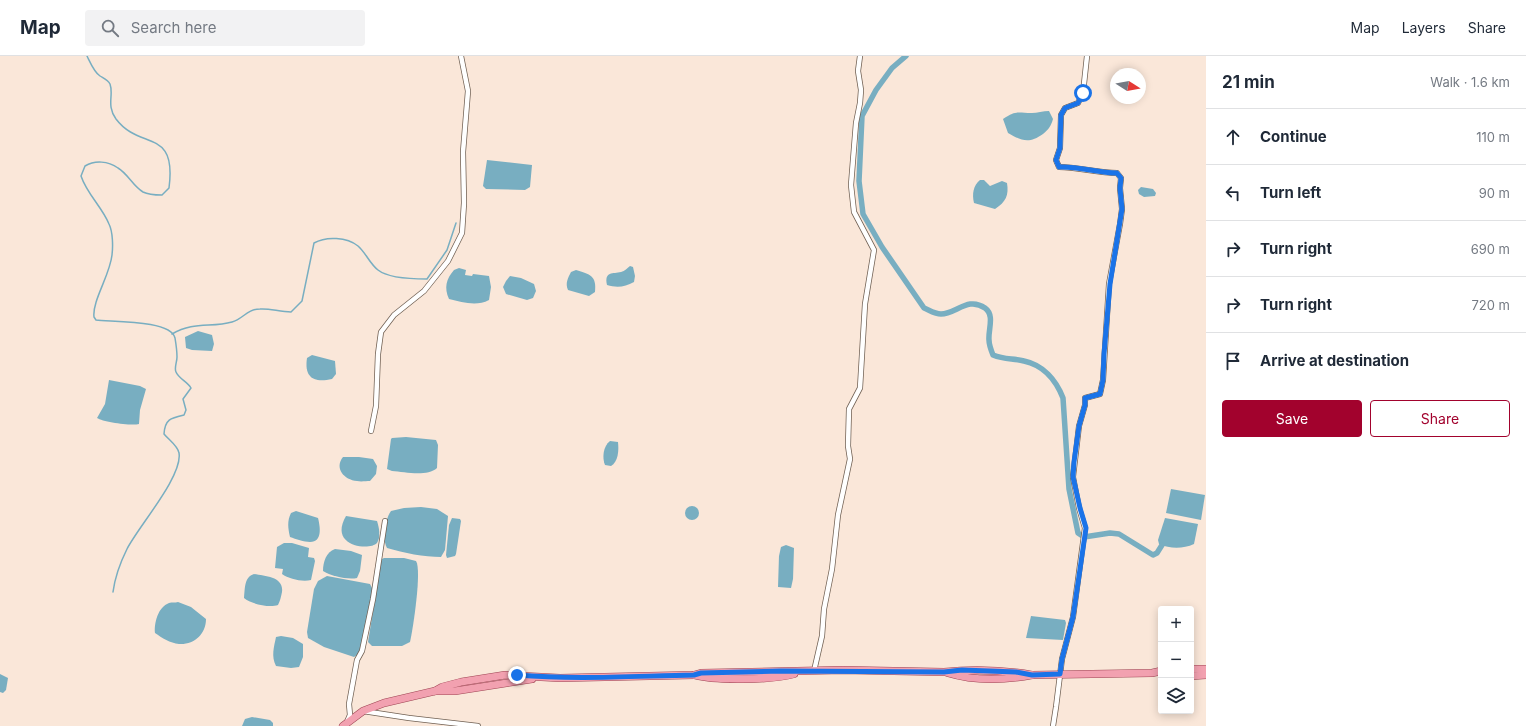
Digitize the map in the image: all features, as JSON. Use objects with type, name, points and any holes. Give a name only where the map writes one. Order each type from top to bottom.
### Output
[{"type":"main road","points":[[1194,669],[1206,669]]},
{"type":"main road","points":[[345,725],[364,711],[384,703],[435,691],[442,687],[480,679],[517,675],[540,677],[694,675],[703,678],[713,678],[778,677],[814,671],[944,672],[962,670],[1016,672],[1032,675],[1152,673],[1158,674]]},
{"type":"main road","points":[[1152,673],[1158,671]]},
{"type":"main road","points":[[1194,676],[1206,676]]},
{"type":"street","points":[[371,431],[376,406],[378,354],[381,332],[394,315],[424,291],[448,261],[462,233],[464,203],[463,152],[468,91],[461,56]]},
{"type":"street","points":[[814,671],[822,636],[824,609],[832,569],[838,515],[850,459],[848,446],[849,409],[860,388],[865,304],[874,250],[854,212],[851,185],[856,123],[861,90],[858,71],[860,56]]},
{"type":"street","points":[[1053,726],[1062,659],[1073,617],[1086,528],[1073,477],[1074,462],[1085,398],[1100,394],[1103,380],[1110,284],[1122,209],[1120,188],[1121,178],[1117,173],[1104,173],[1059,167],[1056,160],[1060,148],[1061,115],[1065,108],[1078,103],[1083,93],[1086,56]]},
{"type":"street","points":[[345,725],[350,715],[349,704],[357,660],[362,651],[373,599],[385,521]]},
{"type":"street","points":[[364,711],[478,726]]},
{"type":"water","points":[[1049,111],[1053,119],[1050,127],[1043,134],[1029,140],[1017,138],[1008,133],[1003,119],[1011,114]]},
{"type":"water","points":[[487,160],[532,165],[530,187],[525,190],[486,189],[483,186]]},
{"type":"water","points":[[980,180],[984,180],[990,186],[1002,181],[1007,183],[1008,191],[1006,198],[1002,204],[995,209],[974,203],[974,190]]},
{"type":"water","points":[[1141,187],[1153,189],[1156,193],[1155,196],[1144,197],[1139,194],[1138,190]]},
{"type":"water","points":[[630,266],[633,267],[635,276],[634,282],[621,286],[607,285],[606,281],[608,275],[622,272]]},
{"type":"water","points":[[459,268],[466,270],[465,275],[472,276],[473,274],[489,276],[491,287],[489,300],[474,304],[449,299],[446,287],[448,280],[454,270]]},
{"type":"water","points":[[576,270],[589,274],[594,279],[595,292],[589,296],[568,290],[568,278],[571,272]]},
{"type":"water","points":[[510,276],[521,278],[534,284],[536,291],[533,298],[527,300],[506,294],[503,287]]},
{"type":"water","points":[[198,331],[212,335],[214,344],[212,351],[192,350],[186,348],[185,337]]},
{"type":"water","points":[[312,355],[335,361],[336,374],[332,379],[320,380],[312,378],[306,365],[307,358]]},
{"type":"water","points":[[109,380],[140,386],[146,389],[140,410],[139,424],[117,423],[97,418],[105,404]]},
{"type":"water","points":[[406,437],[436,440],[438,445],[437,468],[433,471],[422,473],[409,473],[387,469],[391,439]]},
{"type":"water","points":[[610,441],[618,442],[617,459],[611,466],[605,465],[604,459],[606,446]]},
{"type":"water","points":[[343,457],[373,459],[377,466],[376,474],[370,481],[352,480],[344,476],[340,469],[340,461]]},
{"type":"water","points":[[1171,489],[1205,495],[1201,520],[1166,513]]},
{"type":"water","points":[[689,506],[695,506],[699,510],[699,516],[695,520],[689,520],[685,516],[685,510]]},
{"type":"water","points":[[421,507],[437,509],[448,516],[445,550],[441,557],[400,552],[387,548],[385,544],[385,529],[387,519],[391,511],[404,508]]},
{"type":"water","points":[[296,511],[318,518],[320,533],[317,539],[310,542],[305,542],[290,537],[288,522],[291,513]]},
{"type":"water","points":[[346,516],[377,521],[379,535],[377,543],[367,547],[352,544],[346,540],[342,534],[342,526]]},
{"type":"water","points":[[452,518],[460,519],[461,521],[456,554],[455,556],[447,558],[449,525]]},
{"type":"water","points":[[1165,518],[1198,524],[1194,544],[1176,548],[1159,544],[1158,540]]},
{"type":"water","points":[[284,543],[292,543],[309,548],[308,557],[314,558],[315,561],[311,580],[304,581],[292,579],[282,574],[283,569],[275,568],[277,547]]},
{"type":"water","points":[[786,545],[794,548],[793,579],[791,588],[778,587],[779,556],[781,547]]},
{"type":"water","points":[[335,549],[351,551],[362,555],[360,571],[357,578],[340,577],[323,571],[329,552]]},
{"type":"water","points":[[384,558],[404,558],[416,561],[418,567],[416,600],[410,642],[402,646],[372,646],[368,642],[381,562]]},
{"type":"water","points":[[254,574],[273,578],[280,583],[282,592],[278,605],[260,605],[244,598],[248,578]]},
{"type":"water","points":[[327,576],[370,584],[373,590],[360,653],[354,657],[324,647],[308,638],[307,632],[314,589],[318,581]]},
{"type":"water","points":[[178,602],[191,607],[206,619],[204,629],[201,634],[190,643],[172,643],[155,633],[155,625],[159,612],[165,605]]},
{"type":"water","points":[[1031,616],[1065,620],[1066,623],[1063,640],[1026,638]]},
{"type":"water","points":[[281,636],[293,638],[303,644],[303,657],[299,667],[291,668],[276,666],[273,655],[274,648],[276,637]]},
{"type":"water","points":[[0,674],[8,678],[6,690],[3,693],[0,692]]},
{"type":"water","points":[[252,717],[270,720],[273,723],[273,726],[242,726],[245,719]]},
{"type":"waterway","points":[[87,56],[96,72],[110,84],[111,109],[116,119],[125,129],[162,148],[167,156],[170,169],[169,188],[162,195],[157,195],[143,192],[136,187],[122,171],[110,164],[97,162],[85,166],[81,176],[87,189],[106,218],[110,227],[112,240],[111,263],[98,296],[94,317],[96,320],[152,325],[171,332],[175,338],[177,357],[176,372],[191,388],[183,399],[186,410],[184,415],[167,422],[164,434],[175,445],[179,453],[178,463],[174,475],[159,501],[127,549],[118,570],[113,592]]},
{"type":"waterway","points":[[906,56],[892,68],[876,90],[862,116],[859,181],[863,214],[882,247],[924,308],[934,313],[941,314],[973,304],[985,308],[990,315],[989,342],[993,355],[1001,358],[1031,363],[1043,370],[1053,379],[1063,398],[1069,489],[1078,533],[1084,537],[1110,533],[1119,534],[1153,555],[1157,553],[1162,545]]},
{"type":"waterway","points":[[172,334],[188,327],[224,324],[236,321],[248,312],[256,309],[291,312],[302,301],[314,243],[324,239],[336,238],[353,243],[361,249],[375,268],[382,273],[402,278],[427,279],[447,250],[456,223]]},
{"type":"route","points":[[517,675],[560,678],[843,670],[944,672],[962,670],[1016,672],[1032,675],[1060,674],[1062,659],[1073,617],[1086,528],[1073,477],[1074,462],[1085,398],[1100,394],[1103,380],[1110,284],[1122,209],[1120,188],[1121,178],[1117,173],[1104,173],[1059,167],[1056,160],[1060,148],[1061,115],[1065,108],[1078,103],[1083,93]]}]
